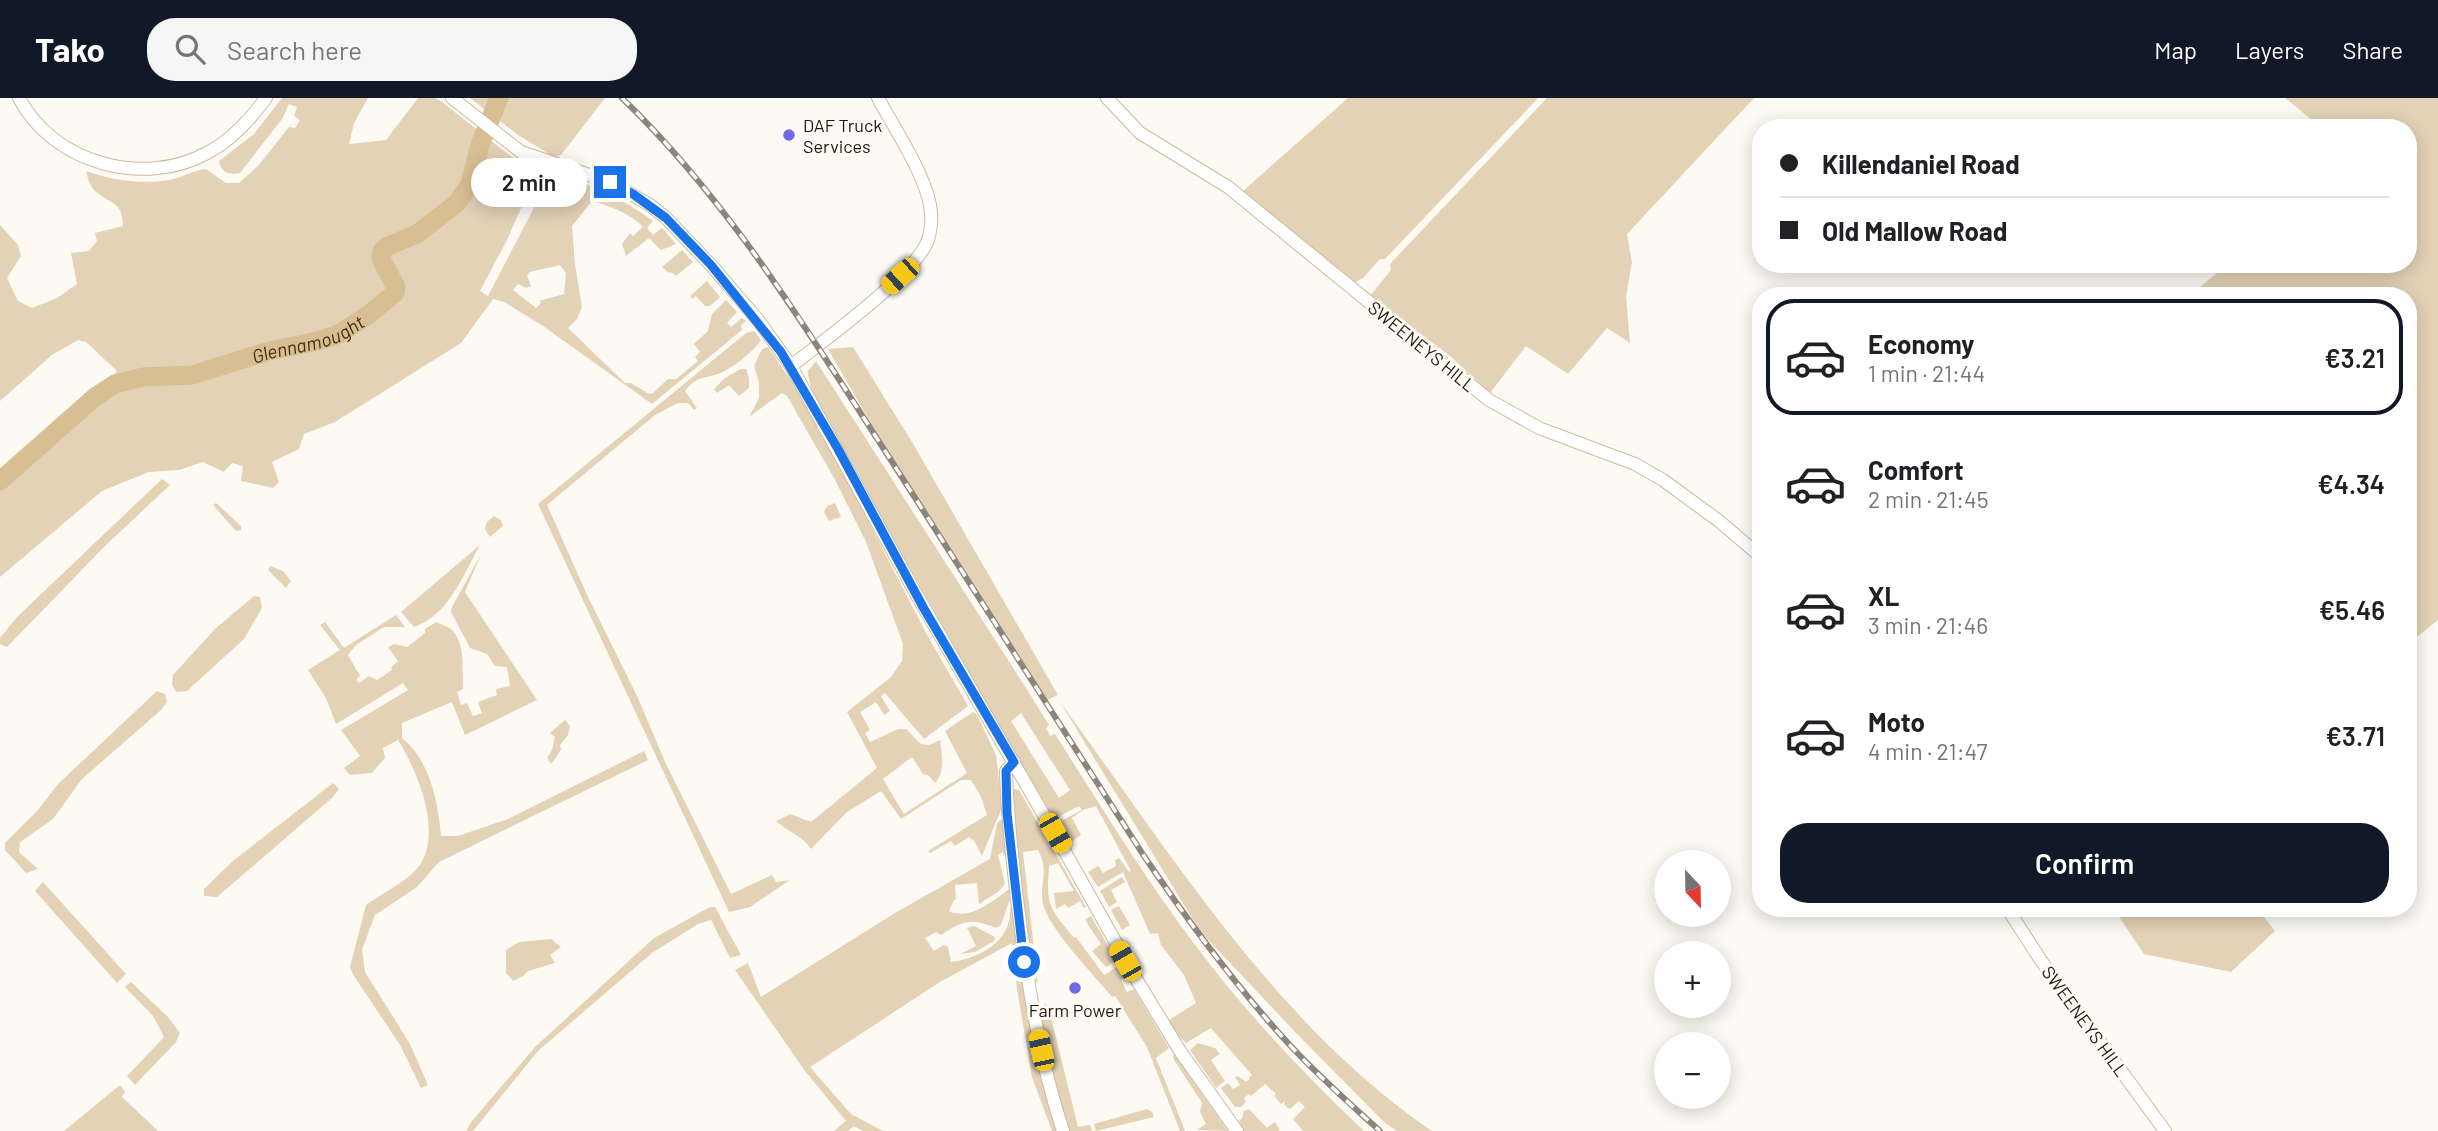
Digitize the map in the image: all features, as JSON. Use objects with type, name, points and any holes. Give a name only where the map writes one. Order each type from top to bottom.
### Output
[{"type":"street","points":[[19,98],[40,126],[68,149],[106,165],[129,169],[171,166],[205,154],[237,132],[266,98]]},
{"type":"street","points":[[452,98],[521,152],[610,182],[650,205],[711,265],[758,320],[791,366],[920,601],[1151,1004],[1180,1051],[1237,1131]]},
{"type":"street","points":[[791,366],[853,318],[915,261],[928,240],[931,214],[925,188],[878,98]]},
{"type":"street","name":"SWEENEYS HILL","points":[[1107,98],[1140,133],[1228,187],[1489,400],[1539,428],[1654,475],[1719,521],[1752,549]]},
{"type":"street","points":[[1014,762],[1006,771],[1007,813],[1024,962],[1044,1068],[1063,1131]]},
{"type":"street","name":"SWEENEYS HILL","points":[[2013,917],[2042,962],[2165,1131]]},
{"type":"shaded area","points":[[282,98],[368,98],[354,123],[349,144],[386,140],[418,98],[435,98],[442,102],[512,157],[538,169],[507,240],[480,291],[488,296],[552,173],[579,181],[629,205],[653,221],[647,228],[653,235],[662,228],[676,244],[661,250],[649,238],[626,256],[622,244],[630,233],[633,236],[643,227],[626,214],[592,201],[572,226],[582,307],[577,319],[568,328],[625,383],[631,383],[649,394],[668,379],[676,379],[698,361],[695,357],[700,352],[694,344],[708,331],[712,314],[726,300],[737,312],[727,323],[731,327],[742,318],[746,321],[741,325],[742,330],[652,404],[543,326],[504,302],[493,299],[461,343],[335,422],[304,434],[299,449],[272,462],[279,482],[273,488],[241,481],[243,466],[232,463],[224,472],[203,462],[179,470],[149,472],[102,491],[0,577],[0,477],[117,371],[86,342],[78,340],[52,355],[0,401],[0,225],[18,245],[21,256],[7,278],[18,301],[32,308],[57,298],[77,284],[71,253],[89,251],[97,241],[95,233],[123,226],[121,212],[115,204],[94,190],[86,171],[119,180],[152,182],[174,179],[206,169],[226,183],[239,183],[258,166],[289,127],[295,128],[300,120],[294,116],[297,107],[289,104],[282,119],[240,173],[224,171],[219,161],[254,134]],"holes":[[[560,265],[566,273],[564,294],[539,301],[541,303],[536,308],[513,290],[518,284],[526,288],[531,286],[527,275],[530,272]]]},
{"type":"shaded area","points":[[470,98],[605,98],[561,155],[554,157],[518,135]]},
{"type":"shaded area","points":[[1348,98],[1538,98],[1385,259],[1380,259],[1363,278],[1354,283],[1243,191]]},
{"type":"shaded area","points":[[1547,98],[1754,98],[1627,234],[1632,262],[1626,297],[1630,343],[1607,328],[1568,374],[1526,346],[1490,393],[1450,356],[1370,296],[1391,270],[1390,264]]},
{"type":"shaded area","points":[[2285,98],[2438,98],[2438,620],[2417,637],[2417,287],[2200,287],[2217,273],[2417,273],[2417,119],[2311,119]]},
{"type":"shaded area","points":[[682,250],[693,262],[676,276],[662,267]]},
{"type":"shaded area","points":[[707,281],[720,297],[710,306],[705,306],[696,296],[692,299],[690,296]]},
{"type":"shaded area","points":[[754,331],[761,340],[748,355],[723,372],[696,380],[685,391],[697,408],[694,410],[688,403],[678,403],[655,415],[547,505],[588,597],[638,698],[665,762],[731,894],[772,875],[776,882],[790,880],[750,907],[729,912],[538,504],[746,333]]},
{"type":"shaded area","points":[[768,347],[794,385],[848,482],[927,635],[968,706],[924,739],[885,693],[881,696],[890,711],[884,715],[876,702],[860,712],[870,730],[865,733],[870,742],[898,729],[906,729],[921,744],[929,745],[940,740],[942,768],[935,783],[928,775],[923,774],[912,757],[883,779],[904,814],[967,773],[945,731],[973,712],[977,715],[996,755],[1002,807],[982,856],[969,837],[955,846],[951,841],[930,853],[928,851],[987,815],[971,780],[961,780],[901,819],[881,791],[847,812],[811,849],[776,821],[790,814],[811,822],[877,768],[847,712],[891,677],[902,661],[903,644],[866,542],[834,478],[787,396],[782,393],[749,417],[759,398],[759,382],[754,366],[762,349]]},
{"type":"shaded area","points":[[853,347],[912,442],[1058,695],[1045,701],[903,479],[828,349]]},
{"type":"shaded area","points":[[816,361],[1026,688],[1049,725],[1046,728],[1050,736],[1055,734],[1177,921],[1255,1019],[1364,1131],[1303,1131],[1293,1119],[1305,1107],[1299,1101],[1290,1109],[1284,1105],[1285,1101],[1281,1104],[1274,1096],[1276,1094],[1265,1084],[1251,1096],[1249,1094],[1244,1098],[1246,1102],[1241,1107],[1235,1107],[1221,1088],[1228,1083],[1233,1089],[1240,1085],[1235,1077],[1238,1076],[1246,1082],[1252,1075],[1211,1028],[1186,1043],[1177,1034],[1169,1020],[1196,1003],[1184,975],[1161,945],[1158,933],[1150,934],[1123,872],[1098,887],[1088,872],[1098,866],[1103,873],[1116,866],[1115,860],[1119,858],[1129,872],[1131,871],[1096,806],[1083,810],[1072,818],[1081,835],[1071,842],[1059,822],[1082,810],[1079,806],[1054,819],[819,408],[808,371]],"holes":[[[1021,713],[1070,790],[1059,798],[1011,721]]]},
{"type":"shaded area","points":[[746,369],[749,388],[739,396],[729,385],[717,393],[714,389],[725,378]]},
{"type":"shaded area","points":[[162,479],[170,485],[106,545],[7,647],[0,644],[0,638],[17,617]]},
{"type":"shaded area","points":[[216,503],[241,526],[241,530],[236,531],[213,505]]},
{"type":"shaded area","points":[[835,503],[841,517],[829,521],[824,512],[827,506]]},
{"type":"shaded area","points":[[494,516],[501,520],[503,526],[490,537],[485,529],[487,522]]},
{"type":"shaded area","points":[[480,545],[446,604],[426,621],[414,627],[401,612]]},
{"type":"shaded area","points":[[481,554],[465,592],[537,700],[465,735],[452,702],[402,723],[402,738],[412,747],[431,782],[441,836],[458,836],[508,819],[644,751],[648,760],[439,862],[417,887],[375,915],[362,950],[365,972],[410,1044],[428,1085],[421,1088],[400,1045],[350,967],[366,905],[410,876],[424,857],[429,823],[426,805],[413,769],[398,740],[383,748],[385,758],[372,773],[350,775],[344,768],[360,756],[341,730],[408,690],[403,683],[336,724],[326,698],[308,670],[340,650],[320,625],[325,622],[344,648],[396,615],[405,627],[384,627],[356,645],[348,655],[360,676],[356,680],[359,683],[369,676],[377,680],[392,670],[398,661],[388,647],[394,644],[407,647],[436,622],[451,629],[459,641],[463,689],[457,692],[461,705],[467,703],[473,716],[482,713],[478,702],[497,695],[496,689],[510,686],[507,667],[495,666],[487,654],[470,648],[451,612]]},
{"type":"shaded area","points":[[270,566],[283,571],[291,581],[286,588],[268,570]]},
{"type":"shaded area","points":[[254,596],[260,597],[262,608],[244,639],[187,691],[176,692],[172,685],[173,675],[215,629]]},
{"type":"shaded area","points":[[157,691],[165,694],[167,702],[161,710],[82,779],[53,819],[20,842],[19,852],[38,869],[26,873],[5,850],[5,843],[38,810],[58,784]]},
{"type":"shaded area","points":[[1060,702],[1185,876],[1275,988],[1324,1040],[1376,1088],[1432,1131],[1397,1131],[1385,1123],[1200,931]]},
{"type":"shaded area","points":[[565,720],[570,726],[568,735],[551,764],[547,758],[555,737],[550,733]]},
{"type":"shaded area","points":[[333,783],[339,789],[332,798],[217,897],[204,896],[204,889],[234,860]]},
{"type":"shaded area","points":[[1019,790],[1086,907],[1084,908],[1080,901],[1068,908],[1065,904],[1056,909],[1054,893],[1074,891],[1058,863],[1049,866],[1048,890],[1054,912],[1104,975],[1117,967],[1114,962],[1106,967],[1092,951],[1101,944],[1085,920],[1091,916],[1126,977],[1121,980],[1127,992],[1134,989],[1169,1048],[1156,1058],[1185,1131],[1180,1131],[1147,1047],[1115,996],[1112,997],[1073,952],[1047,914],[1042,897],[1044,871],[1038,850],[1023,852],[1038,983],[1032,978],[1012,791]]},
{"type":"shaded area","points":[[1002,819],[1006,853],[1004,856],[1003,852],[998,855],[1005,884],[979,904],[977,883],[955,885],[956,899],[949,911],[973,912],[1009,889],[1010,899],[1001,925],[996,928],[967,922],[941,935],[936,932],[925,938],[934,951],[944,945],[948,947],[951,962],[973,957],[1000,939],[1006,930],[1010,908],[1013,906],[1029,1020],[1057,1131],[1052,1131],[1032,1077],[1012,943],[940,982],[810,1067],[851,1114],[883,1131],[863,1131],[854,1126],[848,1131],[834,1131],[846,1121],[805,1071],[735,970],[748,963],[761,997],[895,913],[990,859],[997,823]]},
{"type":"shaded area","points":[[1122,877],[1125,882],[1111,890],[1117,902],[1109,907],[1100,891]]},
{"type":"shaded area","points":[[43,882],[126,974],[117,983],[35,891]]},
{"type":"shaded area","points":[[1119,906],[1130,925],[1122,930],[1111,910]]},
{"type":"shaded area","points":[[710,907],[715,907],[741,955],[730,958],[711,920],[698,924],[652,953],[538,1051],[473,1131],[466,1131],[535,1047],[654,938]]},
{"type":"shaded area","points":[[2119,917],[2264,917],[2275,931],[2231,972],[2144,954]]},
{"type":"shaded area","points":[[974,926],[995,937],[994,941],[975,952],[960,954],[976,946],[967,928]]},
{"type":"shaded area","points":[[551,939],[561,947],[550,955],[555,963],[528,971],[513,981],[506,973],[506,950],[519,942]]},
{"type":"shaded area","points":[[131,982],[168,1017],[180,1033],[176,1042],[135,1085],[127,1076],[164,1037],[153,1016],[125,987]]},
{"type":"shaded area","points":[[1045,1003],[1049,1009],[1078,1127],[1090,1125],[1092,1131],[1068,1131],[1059,1104],[1040,1020]]},
{"type":"shaded area","points":[[1198,1043],[1215,1048],[1220,1054],[1211,1060],[1225,1081],[1216,1088],[1190,1050]]},
{"type":"shaded area","points":[[1174,1054],[1228,1131],[1197,1130],[1206,1124],[1200,1112],[1202,1103],[1173,1058]]},
{"type":"shaded area","points":[[120,1085],[125,1092],[122,1097],[158,1131],[64,1131]]},
{"type":"shaded area","points":[[1147,1109],[1154,1117],[1096,1131],[1094,1124]]},
{"type":"shaded area","points":[[1249,1109],[1267,1128],[1275,1122],[1280,1131],[1244,1131],[1239,1121],[1244,1111]]},
{"type":"waterway","name":"Glennamought","points":[[0,481],[95,397],[115,384],[143,377],[192,375],[269,351],[318,341],[339,334],[368,315],[395,293],[396,287],[381,259],[382,251],[417,234],[457,203],[470,184],[480,145],[499,98]]},
{"type":"railway","points":[[622,98],[697,180],[765,268],[1144,856],[1195,928],[1248,998],[1287,1042],[1380,1131]]},
{"type":"place","name":"DAF Truck Services","points":[[789,135]]},
{"type":"place","name":"Farm Power","points":[[1075,988]]},
{"type":"route","points":[[610,182],[633,194],[666,218],[758,320],[791,366],[923,607],[1014,762],[1006,771],[1007,813],[1024,962]]}]
